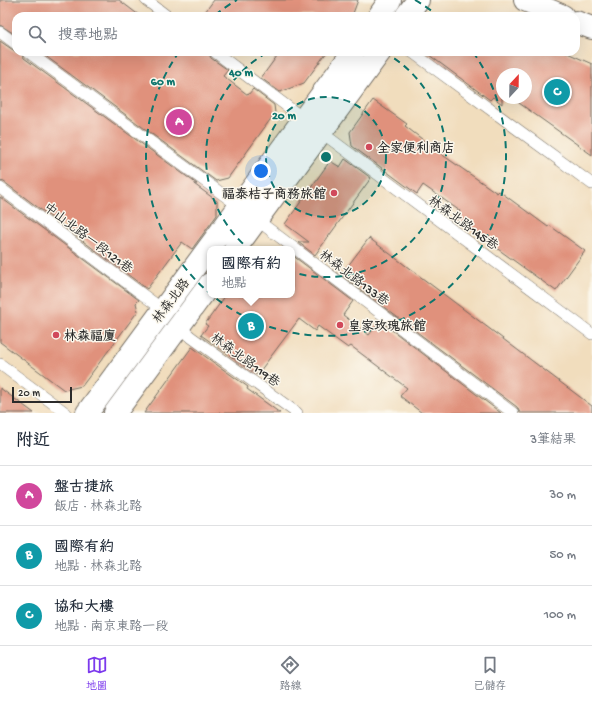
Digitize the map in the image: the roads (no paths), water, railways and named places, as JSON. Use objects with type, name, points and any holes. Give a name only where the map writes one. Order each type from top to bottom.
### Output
[{"type":"street","points":[[382,12],[390,0]]},
{"type":"street","points":[[409,12],[418,0]]},
{"type":"street","points":[[525,0],[554,12]]},
{"type":"street","points":[[580,24],[592,28]]},
{"type":"street","name":"林森北路","points":[[313,126],[351,56]]},
{"type":"street","name":"林森北路","points":[[218,246],[248,213],[313,126],[376,56]]},
{"type":"street","name":"林森北路","points":[[236,246],[248,213]]},
{"type":"street","name":"林森北路","points":[[87,413],[162,309],[207,259]]},
{"type":"street","name":"林森北路","points":[[116,413],[207,288]]},
{"type":"lane","points":[[146,0],[162,12]]},
{"type":"lane","points":[[0,32],[12,41]]},
{"type":"lane","name":"林森北路133巷","points":[[33,56],[292,246]]},
{"type":"lane","name":"林森北路145巷","points":[[220,56],[592,334]]},
{"type":"lane","points":[[417,56],[592,184]]},
{"type":"lane","name":"中山北路一段121巷","points":[[0,188],[162,309]]},
{"type":"lane","name":"林森北路133巷","points":[[295,248],[513,413]]},
{"type":"lane","name":"林森北路119巷","points":[[179,326],[191,337],[296,413]]},
{"type":"lane","points":[[0,364],[66,413]]},
{"type":"place","name":"協和大樓","points":[[557,92]]},
{"type":"place","name":"盤古捷旅","points":[[179,122]]},
{"type":"place","name":"全家便利商店","points":[[369,147]]},
{"type":"place","name":"福泰桔子商務旅館","points":[[334,193]]},
{"type":"place","name":"皇家玫瑰旅館","points":[[340,325]]},
{"type":"place","name":"國際有約","points":[[251,326]]},
{"type":"place","name":"林森福廈","points":[[56,335]]}]
